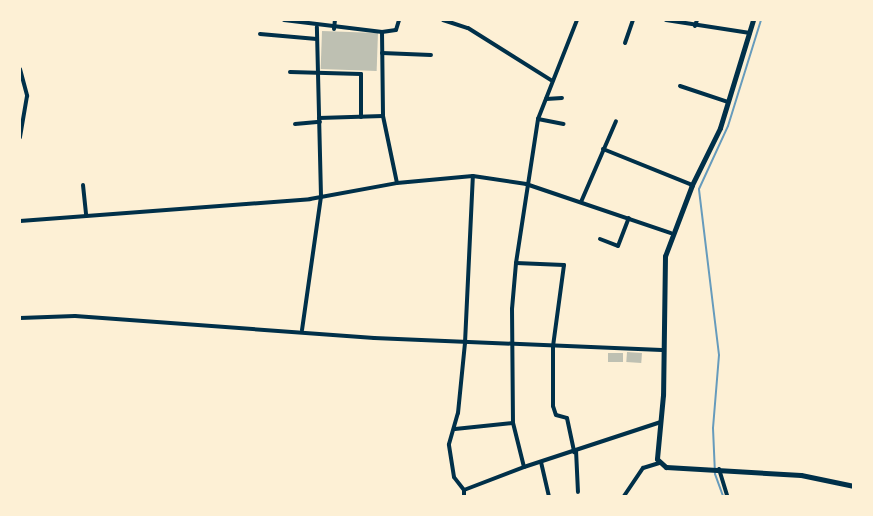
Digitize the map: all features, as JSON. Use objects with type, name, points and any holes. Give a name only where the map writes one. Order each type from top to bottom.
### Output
[{"type":"main road","points":[[753,20],[729,102],[671,233],[662,270],[659,463],[666,467],[715,468],[824,478],[854,486]]},
{"type":"street","points":[[284,20],[317,27],[382,32],[396,30],[399,20]]},
{"type":"street","points":[[334,28],[335,20]]},
{"type":"street","points":[[443,20],[468,28],[551,80]]},
{"type":"street","points":[[524,467],[513,423],[511,344],[516,263],[526,184],[538,119],[551,80],[576,20]]},
{"type":"street","points":[[625,44],[633,20]]},
{"type":"street","points":[[666,20],[750,33]]},
{"type":"street","points":[[695,26],[697,20]]},
{"type":"street","points":[[302,330],[321,196],[317,27]]},
{"type":"street","points":[[382,32],[382,116],[398,183]]},
{"type":"street","points":[[260,34],[317,39]]},
{"type":"street","points":[[382,53],[431,55]]},
{"type":"street","points":[[20,69],[27,96],[20,137]]},
{"type":"street","points":[[290,72],[361,74],[361,117]]},
{"type":"street","points":[[680,86],[729,102]]},
{"type":"street","points":[[545,100],[562,98]]},
{"type":"street","points":[[295,123],[382,116]]},
{"type":"street","points":[[538,119],[564,124]]},
{"type":"street","points":[[581,202],[616,121]]},
{"type":"street","points":[[603,149],[692,184]]},
{"type":"street","points":[[464,496],[464,490],[456,483],[449,449],[455,429],[465,343],[472,176]]},
{"type":"street","points":[[20,221],[321,196],[398,183],[472,176],[526,184],[671,233]]},
{"type":"street","points":[[83,185],[86,215]]},
{"type":"street","points":[[600,239],[618,246],[629,218]]},
{"type":"street","points":[[516,263],[564,265],[553,346],[554,412],[567,418],[575,451],[578,492]]},
{"type":"street","points":[[20,318],[75,316],[465,343],[662,350]]},
{"type":"street","points":[[464,490],[524,467],[660,422]]},
{"type":"street","points":[[455,429],[513,423]]},
{"type":"street","points":[[541,462],[549,496]]},
{"type":"street","points":[[624,496],[643,468],[659,463]]},
{"type":"street","points":[[715,468],[727,496]]},
{"type":"building","points":[[322,31],[378,33],[377,71],[321,69]]},
{"type":"building","points":[[627,352],[642,353],[641,363],[626,362]]},
{"type":"building","points":[[608,353],[623,353],[623,362],[608,362]]},
{"type":"waterway","points":[[723,496],[715,474],[713,428],[719,355],[699,189],[728,126],[761,20]]}]
